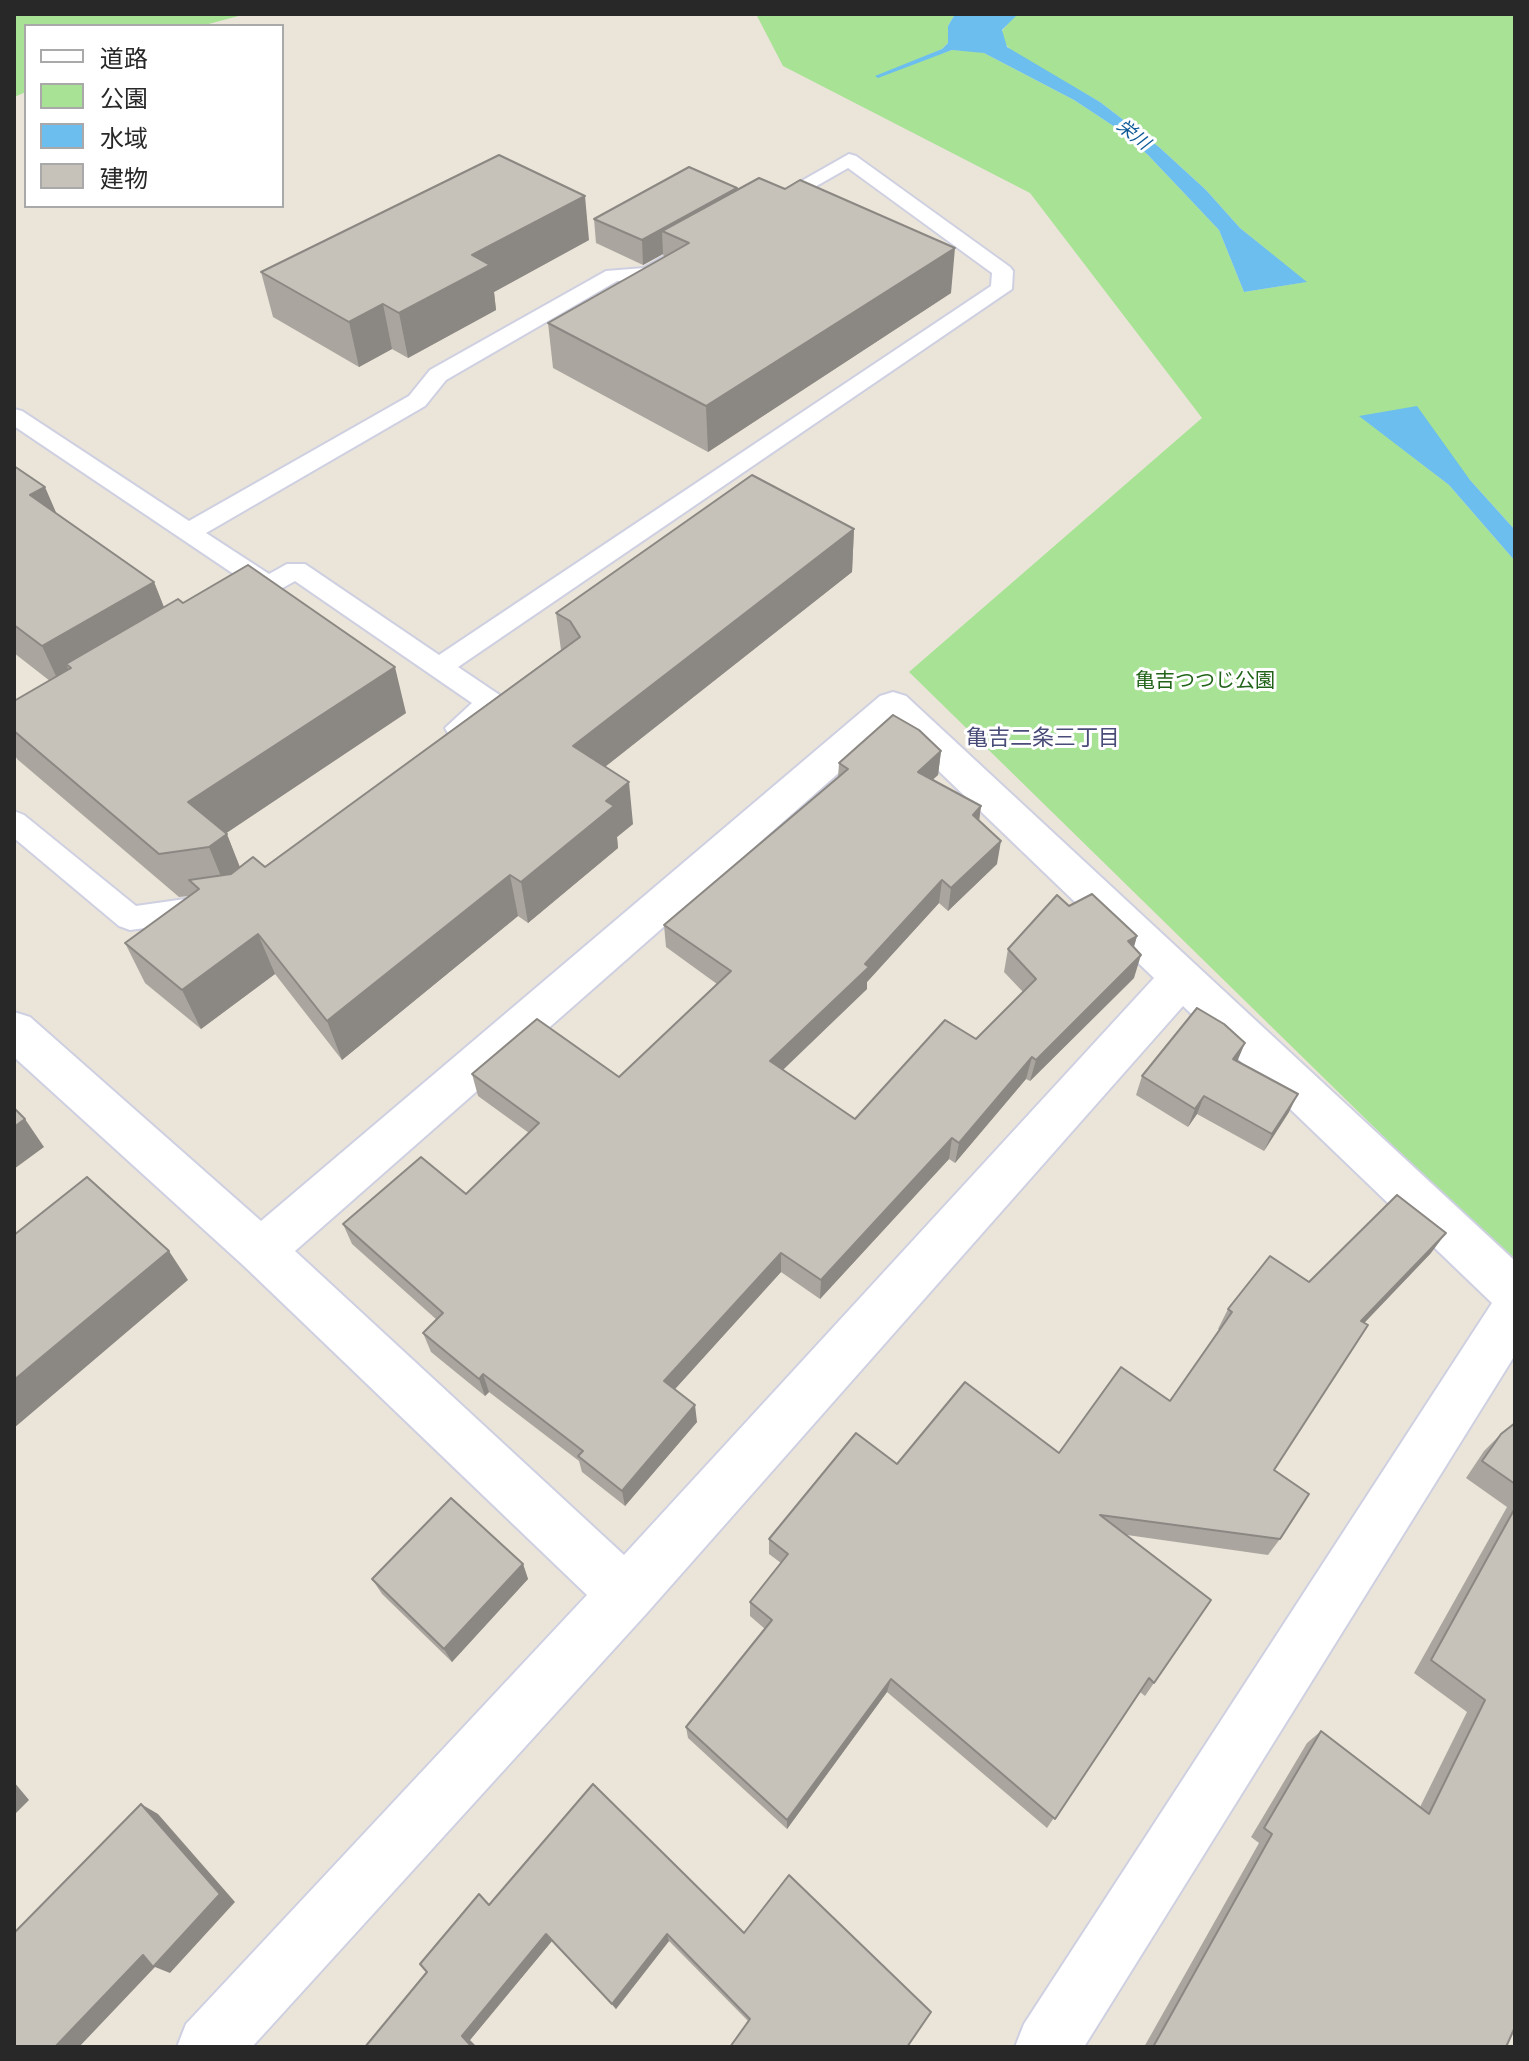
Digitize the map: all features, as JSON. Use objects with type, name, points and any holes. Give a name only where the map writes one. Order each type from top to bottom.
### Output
[{"type":"street","points":[[261,1251],[893,705],[1515,1293]]},
{"type":"street","points":[[209,2047],[626,1594],[1182,977]]},
{"type":"street","points":[[14,1030],[261,1251],[626,1594]]},
{"type":"street","points":[[1047,2047],[1515,1311]]},
{"type":"lane","points":[[438,668],[1001,289],[1003,271],[849,160],[755,213]]},
{"type":"lane","points":[[189,532],[417,401],[438,375],[613,275],[648,274],[688,251]]},
{"type":"lane","points":[[14,416],[268,585]]},
{"type":"lane","points":[[241,601],[296,570],[491,703],[442,742]]},
{"type":"lane","points":[[14,822],[130,918],[236,904]]},
{"type":"green space","points":[[14,14],[246,14],[208,24],[24,24],[24,93],[14,97]]},
{"type":"green space","name":"亀吉つつじ公園","points":[[756,14],[955,14],[948,26],[948,43],[942,49],[876,77],[952,50],[975,51],[1074,100],[1118,129],[1148,155],[1219,230],[1244,292],[1306,282],[1240,228],[1206,190],[1159,147],[1100,102],[1014,53],[1004,43],[1002,31],[1011,20],[1018,14],[1515,14],[1515,530],[1470,480],[1360,416],[1449,485],[1515,561],[1515,1265],[909,672],[1202,418],[1030,193],[783,66]]},
{"type":"water","name":"栄川","points":[[955,14],[1018,14],[1002,30],[1007,47],[1100,102],[1159,147],[1206,190],[1240,228],[1307,282],[1244,292],[1219,230],[1148,155],[1118,129],[1074,100],[984,53],[952,50],[878,78],[875,76],[942,49],[948,43],[948,26]]},
{"type":"water","points":[[1417,406],[1470,480],[1515,530],[1515,561],[1449,485],[1359,416]]},
{"type":"building","points":[[499,155],[585,196],[472,255],[490,265],[399,313],[383,304],[349,322],[261,272]]},
{"type":"building","points":[[689,167],[737,188],[642,240],[594,219]]},
{"type":"building","points":[[759,178],[785,189],[800,180],[955,248],[706,406],[548,323],[689,243],[662,231]]},
{"type":"building","points":[[14,466],[45,487],[30,495],[154,582],[42,646],[14,625]]},
{"type":"building","points":[[752,475],[854,529],[573,746],[629,782],[606,801],[614,806],[521,882],[510,875],[327,1021],[258,934],[182,990],[125,943],[199,889],[189,880],[231,874],[253,857],[265,867],[580,637],[570,621],[556,613]]},
{"type":"building","points":[[248,565],[395,667],[188,802],[227,834],[209,847],[159,854],[14,731],[14,701],[71,668],[66,664],[178,599],[183,603]]},
{"type":"building","points":[[893,715],[919,730],[941,751],[918,772],[981,806],[973,815],[1001,841],[951,888],[942,880],[865,964],[869,967],[770,1061],[855,1119],[945,1020],[976,1039],[1036,979],[1008,949],[1057,895],[1069,906],[1092,894],[1137,936],[1128,941],[1141,955],[1036,1060],[1032,1057],[959,1143],[952,1138],[821,1280],[781,1253],[664,1381],[695,1405],[622,1491],[578,1456],[583,1451],[483,1374],[479,1379],[423,1333],[443,1313],[343,1224],[421,1157],[466,1194],[539,1123],[472,1074],[537,1019],[619,1077],[731,971],[664,925],[848,769],[839,763]]},
{"type":"building","points":[[1197,1008],[1224,1024],[1245,1043],[1233,1059],[1298,1094],[1272,1134],[1204,1096],[1195,1109],[1142,1076]]},
{"type":"building","points":[[14,1108],[25,1119],[14,1127]]},
{"type":"building","points":[[87,1177],[169,1251],[14,1380],[14,1235]]},
{"type":"building","points":[[1397,1195],[1446,1233],[1361,1321],[1368,1325],[1274,1470],[1309,1494],[1280,1539],[1100,1515],[1211,1600],[1154,1683],[1149,1678],[1055,1819],[891,1679],[787,1820],[686,1727],[772,1620],[750,1602],[788,1554],[769,1539],[856,1433],[897,1464],[965,1382],[1059,1453],[1121,1367],[1170,1401],[1232,1312],[1228,1309],[1270,1256],[1309,1282]]},
{"type":"building","points":[[1515,1423],[1515,1484],[1482,1461],[1501,1434]]},
{"type":"building","points":[[451,1498],[523,1564],[444,1649],[372,1579]]},
{"type":"building","points":[[1515,1508],[1515,2027],[1506,2047],[1153,2047],[1272,1834],[1264,1828],[1321,1731],[1429,1814],[1485,1700],[1431,1660]]},
{"type":"building","points":[[593,1784],[744,1933],[789,1875],[931,2012],[907,2047],[730,2047],[750,2019],[667,1934],[612,2004],[546,1934],[462,2036],[472,2047],[365,2047],[427,1972],[420,1964],[479,1894],[489,1905]]},
{"type":"building","points":[[141,1804],[220,1894],[153,1967],[143,1955],[55,2047],[14,2047],[14,1933]]},
{"type":"district","name":"亀吉二条三丁目","points":[[1043,739]]}]
